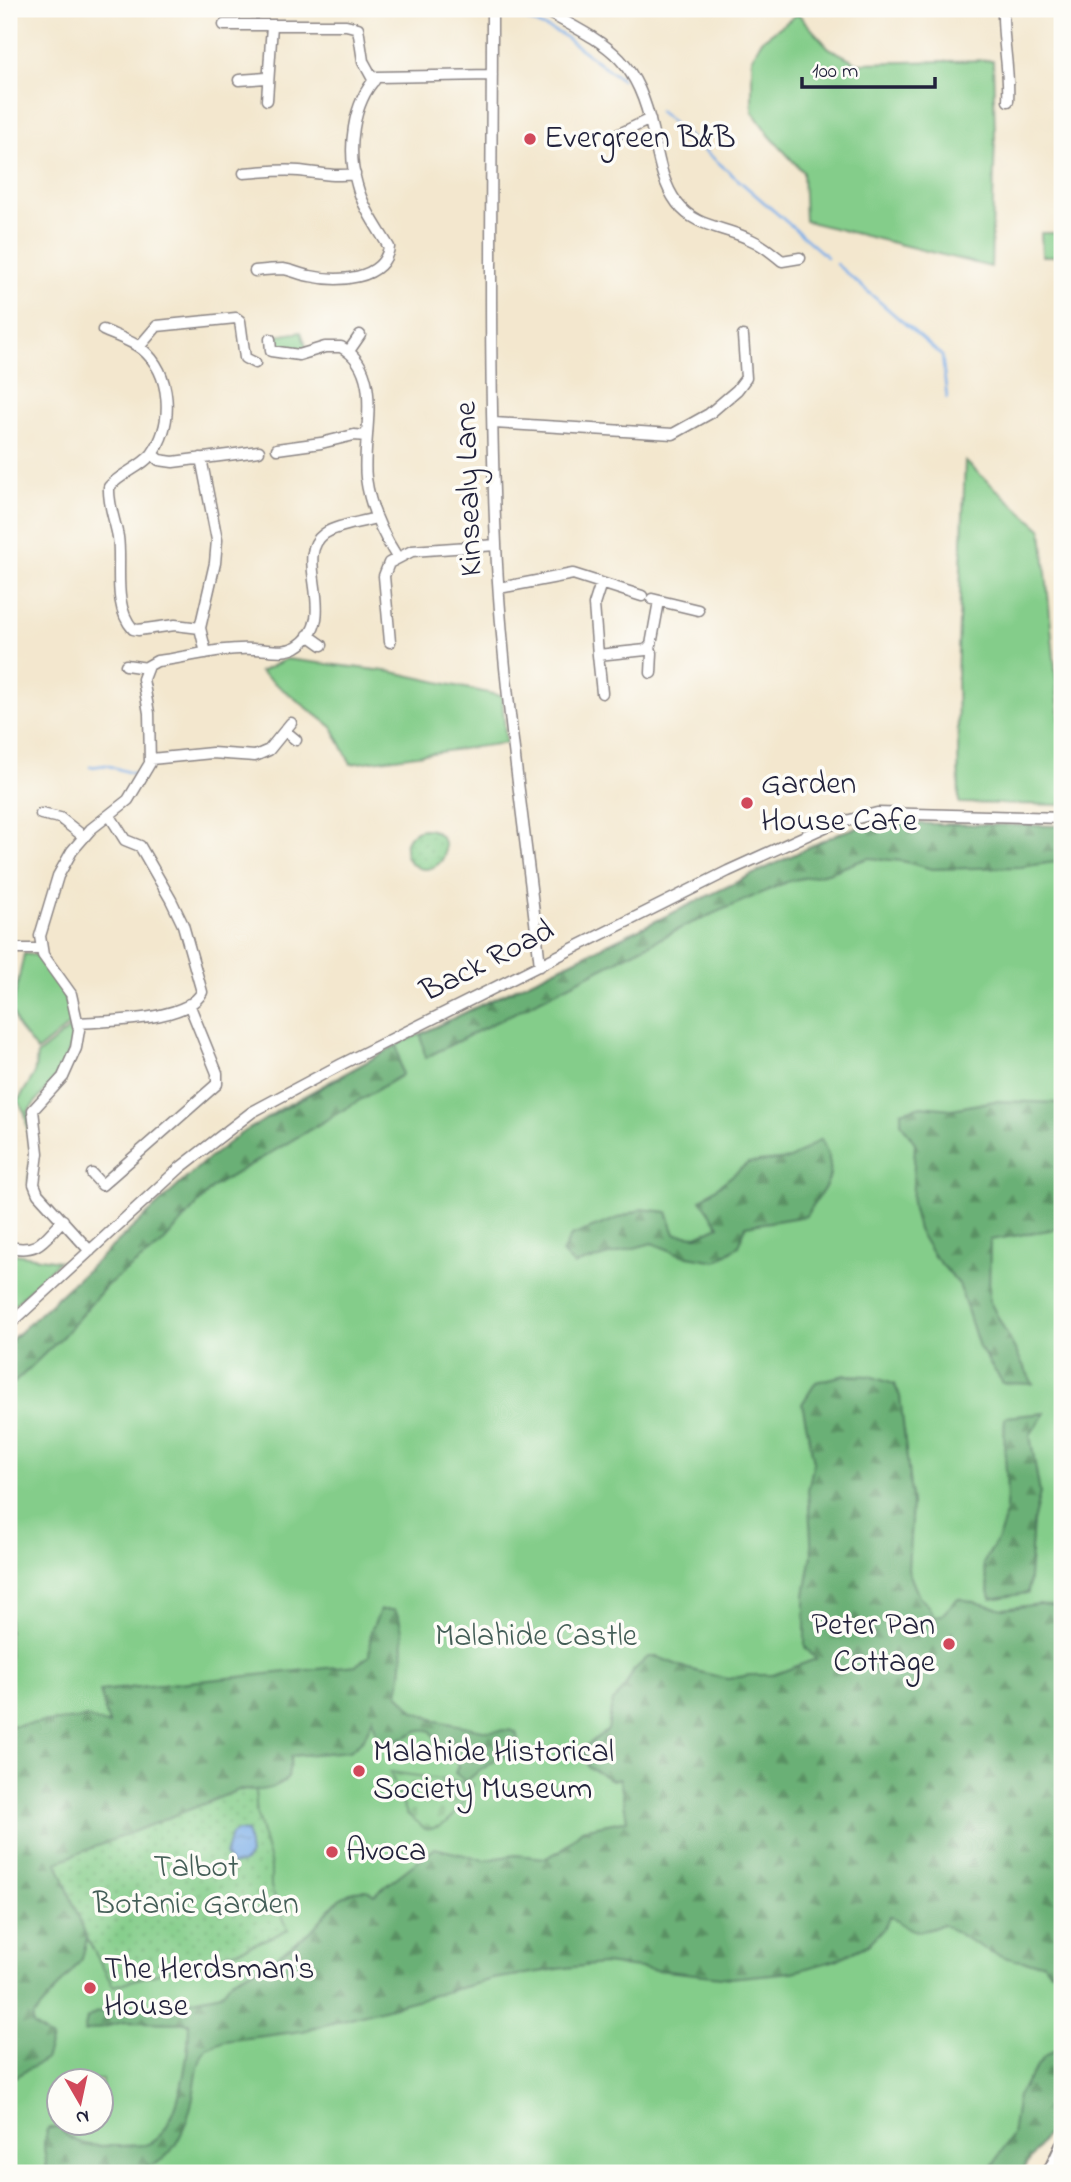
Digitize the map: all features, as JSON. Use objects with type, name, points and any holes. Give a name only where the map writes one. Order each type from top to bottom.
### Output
[{"type":"main road","points":[[1049,2173],[1062,2146]]},
{"type":"street","name":"Kinsealy Lane","points":[[492,9],[490,276],[496,545],[540,965]]},
{"type":"street","points":[[542,9],[589,35],[629,66],[650,119],[660,168],[676,202],[694,221],[746,237],[769,249],[782,261],[800,258]]},
{"type":"street","points":[[1003,9],[1002,36],[1008,74],[1008,101]]},
{"type":"street","points":[[267,100],[266,78],[272,24]]},
{"type":"street","points":[[224,26],[346,25],[359,28],[363,61],[374,81]]},
{"type":"street","points":[[255,271],[269,275],[347,279],[379,268],[387,260],[389,247],[368,213],[355,174],[354,133],[359,107],[374,81],[377,77],[492,75]]},
{"type":"street","points":[[239,80],[266,78]]},
{"type":"street","points":[[611,138],[650,119]]},
{"type":"street","points":[[244,173],[300,171],[320,176],[355,174]]},
{"type":"street","points":[[139,347],[157,326],[236,318],[240,321],[245,358],[255,363]]},
{"type":"street","points":[[103,330],[139,347],[158,370],[167,399],[163,430],[152,454],[109,487],[118,539],[120,586],[125,616],[133,629],[138,630],[168,626],[200,628]]},
{"type":"street","points":[[349,351],[360,335]]},
{"type":"street","points":[[494,423],[673,434],[709,414],[737,390],[746,377],[743,336]]},
{"type":"street","points":[[270,339],[271,351],[299,355],[333,347],[349,351],[359,363],[367,389],[366,478],[375,518],[397,557]]},
{"type":"street","points":[[276,449],[354,435],[366,436]]},
{"type":"street","points":[[152,454],[165,462],[258,451]]},
{"type":"street","points":[[201,458],[217,540],[215,563],[200,628],[206,653]]},
{"type":"street","points":[[126,664],[147,667],[157,661],[225,649],[285,651],[295,647],[307,635],[318,593],[310,558],[313,549],[325,533],[375,518]]},
{"type":"street","points":[[390,642],[385,567],[397,557],[412,551],[496,545]]},
{"type":"street","points":[[499,588],[573,574],[651,599],[698,610]]},
{"type":"street","points":[[601,583],[594,605],[602,693]]},
{"type":"street","points":[[651,599],[651,673]]},
{"type":"street","points":[[307,635],[321,645]]},
{"type":"street","points":[[598,655],[649,647]]},
{"type":"street","points":[[90,1251],[35,1189],[38,1153],[32,1115],[35,1106],[56,1086],[70,1065],[76,1048],[79,1023],[68,986],[41,949],[40,936],[58,876],[83,836],[132,795],[151,759],[149,713],[143,679],[147,667]]},
{"type":"street","points":[[151,759],[212,753],[255,756],[269,750],[288,727],[296,740]]},
{"type":"street","name":"Back Road","points":[[9,1325],[181,1167],[252,1112],[737,866],[853,817],[877,813],[1062,817]]},
{"type":"street","points":[[41,814],[60,818],[83,836]]},
{"type":"street","points":[[79,1023],[154,1017],[189,1004],[200,996],[202,987],[180,918],[140,846],[125,841],[110,816]]},
{"type":"street","points":[[9,949],[41,949]]},
{"type":"street","points":[[92,1174],[102,1185],[217,1084],[217,1073],[189,1004]]},
{"type":"street","points":[[9,1247],[29,1250],[37,1247],[63,1220]]},
{"type":"green space","points":[[798,14],[829,48],[858,63],[993,60],[995,136],[991,267],[805,221],[803,172],[770,136],[752,111],[752,58],[762,40]]},
{"type":"green space","points":[[1041,233],[1062,233],[1062,256],[1042,256]]},
{"type":"green space","points":[[301,332],[307,349],[283,348],[277,344],[276,336]]},
{"type":"green space","points":[[965,461],[1042,530],[1062,743],[1062,805],[959,803],[957,676]]},
{"type":"green space","points":[[286,659],[393,672],[502,696],[506,743],[351,764],[332,727],[260,672]]},
{"type":"green space","name":"Malahide Castle","points":[[875,823],[1062,826],[1062,2111],[1021,2173],[9,2173],[9,1342],[204,1162],[278,1110],[397,1045],[839,833]]},
{"type":"green space","points":[[875,823],[1062,826],[1062,861],[1021,867],[932,869],[902,861],[868,858],[828,873],[789,881],[687,925],[425,1058],[421,1034],[839,833]]},
{"type":"green space","points":[[425,829],[433,830],[439,835],[444,841],[444,857],[439,863],[433,868],[425,869],[417,868],[411,863],[406,857],[405,849],[406,841],[411,835],[417,830]]},
{"type":"green space","points":[[24,954],[36,955],[59,982],[73,1022],[37,1051],[18,1027],[12,1010]]},
{"type":"green space","points":[[73,1026],[72,1044],[61,1071],[29,1110],[35,1155],[28,1183],[32,1156],[25,1113],[18,1101],[34,1075],[37,1055]]},
{"type":"green space","points":[[397,1045],[402,1075],[213,1187],[161,1245],[107,1285],[63,1336],[9,1388],[9,1342],[204,1162],[240,1134]]},
{"type":"green space","points":[[994,1101],[1062,1103],[1062,1228],[990,1240],[989,1300],[1033,1384],[1003,1383],[979,1347],[959,1284],[933,1255],[918,1230],[912,1205],[915,1143],[901,1123],[901,1112],[921,1106],[952,1109]]},
{"type":"green space","points":[[821,1139],[830,1163],[830,1172],[825,1187],[806,1216],[746,1226],[739,1246],[716,1261],[682,1255],[652,1243],[574,1265],[562,1253],[571,1236],[642,1209],[667,1212],[675,1234],[697,1236],[719,1226],[701,1200],[748,1163],[790,1159]]},
{"type":"green space","points":[[9,1253],[59,1261],[9,1310]]},
{"type":"green space","points":[[845,1375],[870,1376],[894,1384],[900,1396],[912,1504],[908,1570],[919,1597],[928,1605],[933,1616],[942,1615],[958,1598],[1003,1609],[1039,1604],[1062,1607],[1062,1972],[1050,1972],[1043,1962],[1016,1960],[990,1952],[943,1924],[921,1931],[910,1929],[890,1916],[885,1927],[868,1945],[836,1960],[793,1972],[730,1978],[603,1964],[493,1979],[303,2031],[225,2041],[206,2048],[199,2063],[192,2102],[183,2131],[166,2157],[147,2167],[117,2173],[36,2173],[47,2168],[44,2142],[46,2133],[46,2136],[67,2136],[99,2146],[145,2145],[157,2138],[167,2126],[180,2092],[189,2023],[124,2022],[84,2032],[87,2018],[95,2013],[124,2006],[155,2008],[221,1994],[232,1980],[272,1960],[311,1931],[339,1899],[354,1891],[367,1890],[374,1895],[435,1848],[485,1860],[515,1855],[546,1858],[560,1851],[583,1829],[627,1820],[620,1779],[611,1780],[588,1767],[583,1748],[608,1730],[612,1702],[625,1687],[633,1671],[648,1657],[658,1657],[688,1669],[728,1679],[773,1675],[816,1659],[805,1647],[805,1595],[812,1555],[808,1490],[814,1462],[802,1404],[816,1382]]},
{"type":"green space","points":[[1045,1413],[1030,1435],[1040,1493],[1033,1522],[1028,1593],[991,1599],[983,1564],[998,1538],[1004,1520],[1007,1491],[1005,1417]]},
{"type":"green space","points":[[380,1610],[394,1610],[401,1626],[402,1662],[398,1694],[414,1711],[437,1721],[488,1731],[516,1732],[518,1740],[512,1755],[500,1757],[465,1781],[455,1773],[458,1766],[455,1759],[446,1757],[431,1731],[419,1730],[399,1741],[385,1744],[376,1734],[373,1718],[364,1739],[350,1751],[291,1756],[288,1777],[272,1788],[239,1790],[57,1862],[87,1938],[82,1959],[33,2017],[33,2025],[52,2039],[45,2060],[9,2080],[9,1726],[87,1718],[109,1725],[100,1691],[356,1665],[369,1656],[371,1631]]},
{"type":"green space","points":[[390,1772],[473,1784],[449,1820],[434,1828],[425,1829],[407,1814]]},
{"type":"green space","name":"Talbot Botanic Garden","points":[[239,1790],[255,1791],[257,1816],[271,1866],[271,1887],[288,1930],[242,1949],[113,1986],[87,1938],[57,1862]]},
{"type":"green space","points":[[1062,2045],[1062,2111],[1021,2173],[972,2173],[992,2166],[1012,2135],[1018,2095],[1043,2058]]},
{"type":"water","points":[[237,1831],[247,1832],[250,1855],[244,1862],[231,1865],[225,1855],[231,1835]]},
{"type":"waterway","points":[[503,10],[561,34],[622,80]]},
{"type":"waterway","points":[[659,111],[827,257]]},
{"type":"waterway","points":[[836,264],[942,356],[947,398]]},
{"type":"waterway","points":[[90,767],[106,765],[134,774]]},
{"type":"place","name":"Evergreen B&B","points":[[530,139]]},
{"type":"place","name":"Garden House Cafe","points":[[747,803]]},
{"type":"place","name":"Peter Pan Cottage","points":[[949,1644]]},
{"type":"place","name":"Malahide Historical Society Museum","points":[[359,1771]]},
{"type":"place","name":"Avoca","points":[[332,1852]]},
{"type":"place","name":"The Herdsman's House","points":[[90,1988]]}]
